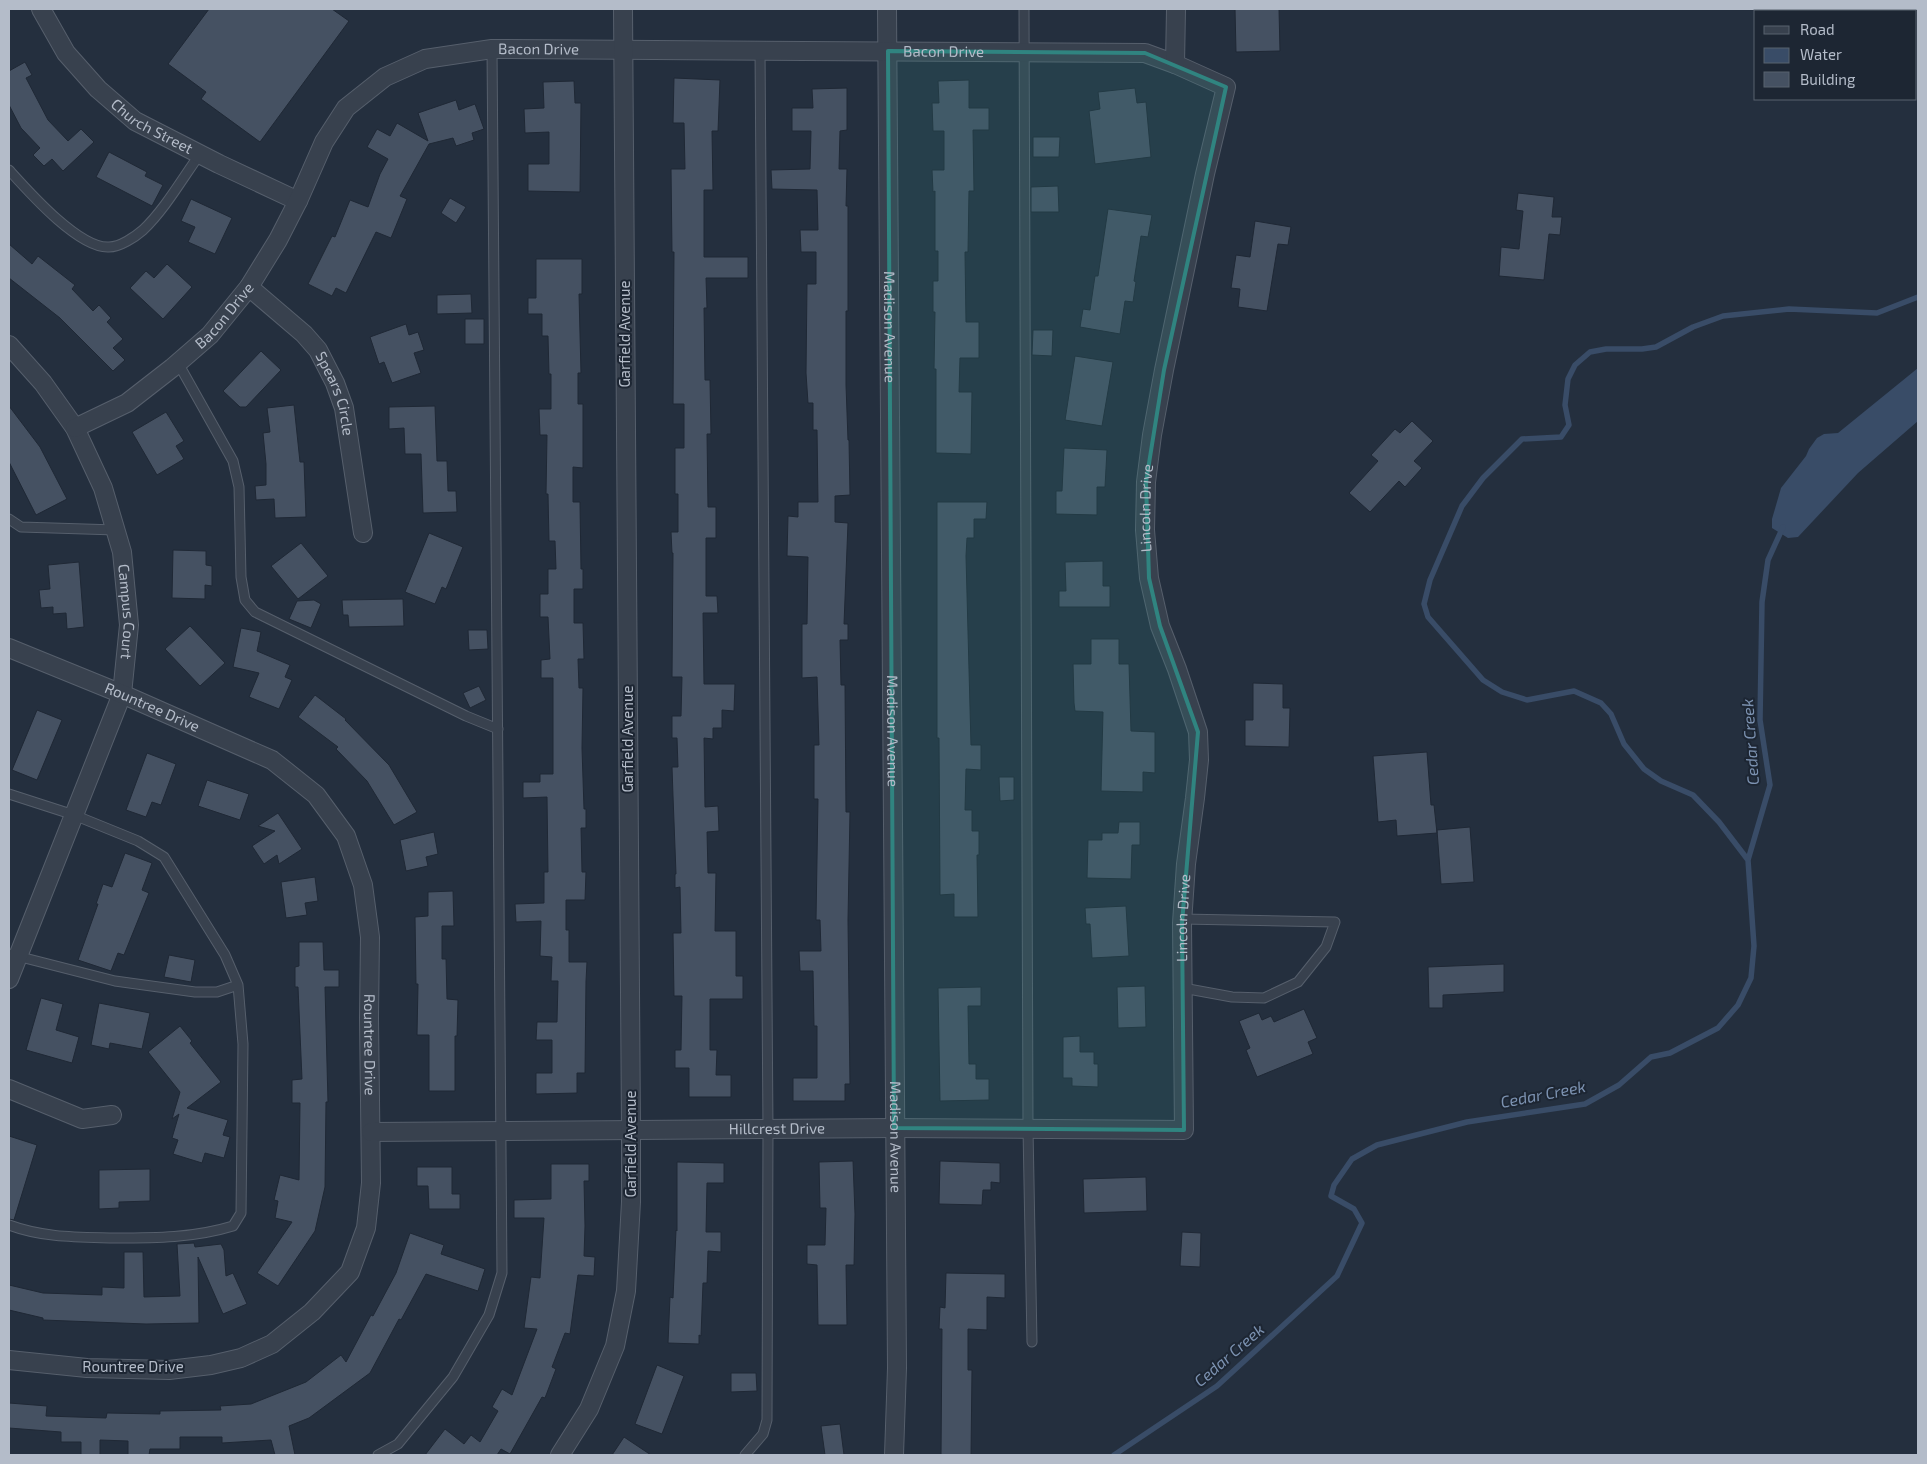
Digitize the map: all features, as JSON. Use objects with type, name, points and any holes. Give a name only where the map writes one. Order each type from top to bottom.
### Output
[{"type":"street","name":"Church Street","points":[[41,9],[66,53],[98,89],[135,121],[298,201]]},
{"type":"street","name":"Garfield Avenue","points":[[560,1455],[589,1409],[615,1346],[626,1291],[631,1202],[623,9]]},
{"type":"street","name":"Madison Avenue","points":[[888,9],[897,1368],[894,1455]]},
{"type":"street","points":[[1175,64],[1176,9]]},
{"type":"street","name":"Bacon Drive","points":[[76,428],[127,403],[210,335],[249,287],[278,240],[298,201],[324,142],[346,108],[385,77],[426,59],[492,48],[1145,53],[1175,64]]},
{"type":"street","name":"Lincoln Drive","points":[[1175,64],[1226,87],[1164,370],[1152,435],[1146,482],[1144,530],[1149,578],[1160,626],[1178,669],[1198,732],[1199,760],[1196,798],[1186,864],[1182,919],[1184,1130]]},
{"type":"street","name":"Spears Circle","points":[[249,287],[304,334],[318,350],[335,383],[344,408],[363,533]]},
{"type":"street","name":"Campus Court","points":[[9,345],[43,383],[76,428],[103,488],[122,552],[129,625],[122,694],[74,815],[13,956],[9,979]]},
{"type":"street","name":"Rountree Drive","points":[[9,648],[122,694],[272,760],[316,795],[346,836],[363,885],[370,937],[371,1132],[371,1183],[366,1228],[350,1272],[312,1312],[272,1344],[241,1358],[211,1365],[169,1370],[87,1368],[9,1360]]},
{"type":"street","points":[[9,1089],[82,1119],[112,1115]]},
{"type":"street","name":"Hillcrest Drive","points":[[371,1132],[894,1128],[1184,1130]]},
{"type":"lane","points":[[1024,9],[1028,1129],[1032,1342]]},
{"type":"lane","points":[[378,1455],[398,1444],[454,1377],[489,1315],[502,1273],[492,48]]},
{"type":"lane","points":[[745,1455],[763,1434],[766,1420],[768,1130],[760,50]]},
{"type":"lane","points":[[9,170],[39,202],[85,241],[109,247],[124,242],[142,231],[200,154]]},
{"type":"lane","points":[[178,363],[233,461],[239,487],[241,577],[245,600],[255,612],[457,712],[498,729]]},
{"type":"lane","points":[[9,519],[21,527],[116,530]]},
{"type":"lane","points":[[9,794],[74,815],[138,841],[164,857],[225,955],[238,985],[243,1044],[241,1213],[233,1226],[214,1232],[159,1238],[63,1237],[27,1232],[9,1225]]},
{"type":"lane","points":[[1182,919],[1335,922],[1326,947],[1298,982],[1264,998],[1232,997],[1183,988]]},
{"type":"lane","points":[[13,956],[115,981],[195,992],[217,992],[238,985]]},
{"type":"highlighted area","points":[[888,51],[1145,53],[1226,87],[1164,370],[1146,482],[1149,578],[1160,626],[1198,732],[1182,923],[1184,1130],[894,1128]]},
{"type":"water","points":[[1918,368],[1918,421],[1858,473],[1798,537],[1788,538],[1772,528],[1772,519],[1781,488],[1806,456],[1817,438],[1824,434],[1838,433]]},
{"type":"building","points":[[209,9],[332,9],[349,21],[260,142],[201,99],[206,92],[168,64]]},
{"type":"building","points":[[1235,9],[1279,9],[1280,51],[1236,52]]},
{"type":"building","points":[[25,62],[32,75],[26,78],[48,120],[68,141],[81,129],[94,142],[63,171],[52,159],[44,166],[33,155],[40,148],[21,128],[9,105],[9,71]]},
{"type":"building","points":[[674,78],[720,80],[718,131],[712,131],[713,190],[704,190],[704,257],[748,257],[748,278],[706,278],[707,308],[704,308],[705,380],[710,380],[711,434],[707,434],[708,507],[716,507],[716,538],[706,538],[706,596],[717,596],[718,613],[703,613],[704,684],[735,684],[734,711],[722,710],[722,728],[713,728],[713,739],[704,738],[705,807],[718,806],[719,831],[707,832],[708,873],[716,873],[715,931],[736,931],[736,976],[743,976],[743,999],[710,999],[710,1050],[717,1050],[716,1075],[731,1075],[731,1097],[689,1097],[689,1068],[675,1068],[675,1050],[681,1050],[682,996],[674,996],[673,933],[681,933],[680,887],[675,888],[672,767],[678,767],[677,738],[672,738],[672,716],[681,716],[682,677],[672,677],[673,553],[671,532],[678,532],[678,494],[675,494],[675,448],[684,448],[684,404],[673,404],[674,252],[672,252],[671,169],[685,169],[684,123],[673,123]]},
{"type":"building","points":[[969,80],[969,108],[989,108],[989,130],[973,130],[974,191],[969,191],[968,252],[965,252],[966,322],[979,322],[979,358],[960,358],[959,392],[972,392],[971,454],[936,453],[933,281],[938,281],[938,251],[935,251],[935,191],[933,192],[932,170],[944,170],[944,131],[933,131],[932,103],[939,103],[938,81]]},
{"type":"building","points":[[574,81],[575,103],[581,103],[580,192],[528,191],[528,164],[549,164],[549,132],[525,133],[524,109],[544,108],[543,82]]},
{"type":"building","points":[[847,88],[847,130],[840,131],[839,169],[847,169],[848,311],[846,311],[846,385],[850,495],[835,496],[835,522],[848,523],[844,624],[848,624],[848,640],[840,640],[841,685],[845,685],[846,812],[850,812],[848,920],[850,1084],[845,1084],[845,1101],[793,1101],[793,1078],[817,1078],[817,1026],[814,1026],[813,971],[800,971],[799,951],[821,951],[820,920],[816,920],[818,799],[814,799],[814,745],[819,745],[817,677],[802,678],[802,624],[807,624],[808,557],[787,556],[788,516],[798,517],[798,502],[818,502],[817,430],[813,430],[813,403],[808,403],[806,373],[807,284],[816,284],[816,252],[801,252],[800,230],[818,230],[817,190],[772,189],[771,170],[810,169],[811,131],[792,131],[792,108],[813,108],[812,89]]},
{"type":"building","points":[[1135,88],[1137,103],[1146,102],[1151,157],[1095,164],[1089,111],[1100,109],[1098,92]]},
{"type":"building","points":[[456,100],[459,110],[475,104],[484,129],[472,133],[474,140],[456,146],[453,138],[429,144],[400,196],[407,199],[391,238],[376,232],[346,293],[336,288],[332,296],[308,284],[332,236],[335,237],[350,200],[368,207],[380,174],[388,159],[367,147],[377,129],[390,136],[397,123],[428,141],[418,113]]},
{"type":"building","points":[[1033,137],[1060,137],[1059,157],[1033,157]]},
{"type":"building","points":[[109,152],[147,172],[145,176],[163,185],[152,206],[96,177]]},
{"type":"building","points":[[1058,186],[1059,212],[1031,212],[1031,187]]},
{"type":"building","points":[[1518,193],[1554,197],[1552,217],[1562,217],[1560,235],[1549,234],[1544,280],[1499,276],[1501,247],[1519,249],[1523,211],[1516,210]]},
{"type":"building","points":[[450,198],[466,207],[456,223],[441,213]]},
{"type":"building","points":[[191,199],[232,218],[215,254],[188,242],[195,227],[181,221]]},
{"type":"building","points":[[1108,209],[1152,215],[1148,237],[1141,236],[1134,281],[1136,282],[1133,302],[1125,301],[1120,334],[1080,327],[1083,309],[1090,310],[1095,276],[1098,276]]},
{"type":"building","points":[[1255,221],[1291,227],[1288,245],[1278,244],[1267,311],[1238,307],[1240,289],[1231,288],[1236,255],[1250,257]]},
{"type":"building","points":[[9,244],[32,264],[38,256],[75,285],[72,289],[93,311],[99,305],[111,318],[107,322],[123,339],[113,348],[125,360],[113,371],[60,318],[9,278]]},
{"type":"building","points":[[536,259],[582,259],[582,294],[579,294],[581,373],[578,373],[578,404],[583,404],[583,468],[573,467],[573,502],[580,502],[581,569],[583,569],[583,589],[574,589],[574,623],[583,623],[584,659],[578,659],[579,688],[583,688],[582,748],[584,809],[586,809],[586,828],[581,828],[582,872],[586,872],[585,900],[566,900],[566,930],[569,930],[569,962],[587,962],[585,1073],[577,1073],[577,1093],[536,1094],[536,1073],[552,1073],[552,1040],[536,1040],[537,1022],[557,1022],[558,981],[551,981],[552,957],[540,956],[541,921],[516,922],[515,904],[544,903],[544,872],[548,872],[547,797],[523,798],[523,782],[540,782],[540,774],[553,774],[553,678],[541,678],[541,660],[550,659],[548,617],[540,617],[540,594],[548,594],[548,569],[556,569],[555,541],[549,541],[548,494],[546,494],[547,435],[540,435],[539,409],[551,409],[551,374],[549,374],[548,336],[542,336],[542,314],[528,314],[528,298],[536,298]]},
{"type":"building","points":[[167,264],[192,287],[163,319],[130,288],[146,271],[154,278]]},
{"type":"building","points":[[471,294],[472,313],[437,314],[437,295]]},
{"type":"building","points":[[465,319],[484,319],[484,344],[465,344]]},
{"type":"building","points":[[406,324],[409,335],[418,332],[424,350],[414,353],[421,373],[392,383],[384,362],[379,364],[370,337]]},
{"type":"building","points":[[1033,330],[1053,330],[1052,356],[1032,355]]},
{"type":"building","points":[[261,351],[281,370],[246,407],[240,407],[223,391]]},
{"type":"building","points":[[1075,356],[1113,362],[1102,426],[1065,420]]},
{"type":"building","points":[[294,405],[300,462],[304,462],[306,517],[275,518],[274,499],[256,500],[255,486],[266,485],[263,433],[270,432],[267,408]]},
{"type":"building","points":[[9,406],[40,447],[67,499],[36,515],[9,462]]},
{"type":"building","points":[[435,406],[437,461],[447,461],[448,491],[456,491],[457,512],[423,513],[421,454],[405,454],[404,428],[389,429],[389,407]]},
{"type":"building","points":[[166,412],[184,441],[176,446],[184,459],[157,475],[132,432]]},
{"type":"building","points":[[1412,421],[1433,441],[1414,461],[1422,468],[1405,487],[1399,481],[1370,512],[1349,493],[1378,461],[1371,455],[1395,429],[1400,433]]},
{"type":"building","points":[[1064,448],[1107,450],[1105,487],[1097,487],[1097,515],[1056,514],[1056,491],[1062,491]]},
{"type":"building","points":[[937,502],[987,502],[986,519],[974,519],[974,538],[967,538],[966,556],[971,745],[981,745],[981,770],[966,769],[965,810],[972,810],[972,831],[979,831],[979,855],[977,855],[978,917],[954,917],[954,894],[940,895],[939,738],[937,738]]},
{"type":"building","points":[[429,533],[463,547],[446,589],[442,587],[435,604],[405,592]]},
{"type":"building","points":[[301,543],[328,576],[298,599],[271,566]]},
{"type":"building","points":[[173,550],[206,551],[206,565],[212,566],[212,586],[205,585],[205,599],[172,598]]},
{"type":"building","points":[[1103,561],[1103,586],[1110,586],[1110,607],[1059,607],[1059,591],[1066,591],[1065,562]]},
{"type":"building","points":[[79,562],[84,627],[67,629],[66,613],[53,614],[53,607],[41,608],[39,590],[50,589],[48,565]]},
{"type":"building","points":[[403,599],[404,626],[349,627],[348,615],[343,615],[342,600]]},
{"type":"building","points":[[314,600],[321,604],[311,628],[289,619],[297,601]]},
{"type":"building","points":[[190,626],[225,663],[200,686],[165,649]]},
{"type":"building","points":[[241,628],[261,632],[257,651],[290,665],[285,677],[292,680],[279,709],[249,697],[259,673],[233,667]]},
{"type":"building","points":[[468,630],[487,630],[488,649],[469,650]]},
{"type":"building","points":[[1091,639],[1119,639],[1119,664],[1129,664],[1131,731],[1155,732],[1155,773],[1143,772],[1143,792],[1101,791],[1103,712],[1075,711],[1074,703],[1073,664],[1091,664]]},
{"type":"building","points":[[1253,683],[1283,684],[1283,708],[1290,708],[1289,747],[1245,746],[1245,720],[1253,720]]},
{"type":"building","points":[[479,686],[486,700],[470,708],[463,693]]},
{"type":"building","points":[[315,695],[346,719],[389,765],[417,812],[394,825],[367,781],[336,749],[338,747],[298,717]]},
{"type":"building","points":[[37,710],[62,720],[37,780],[12,770]]},
{"type":"building","points":[[1427,752],[1431,805],[1434,805],[1437,833],[1397,836],[1396,820],[1378,822],[1373,756]]},
{"type":"building","points":[[147,753],[176,764],[161,805],[152,802],[146,817],[126,810]]},
{"type":"building","points":[[999,777],[1014,777],[1014,800],[1000,801]]},
{"type":"building","points":[[207,780],[249,794],[240,820],[198,806]]},
{"type":"building","points":[[278,813],[302,849],[279,864],[277,855],[264,864],[252,846],[275,831],[258,826]]},
{"type":"building","points":[[1119,822],[1140,822],[1140,845],[1132,845],[1131,879],[1087,878],[1088,840],[1102,840],[1102,833],[1118,833]]},
{"type":"building","points":[[1470,827],[1474,882],[1441,884],[1437,830]]},
{"type":"building","points":[[434,832],[438,854],[426,857],[428,866],[406,871],[400,840]]},
{"type":"building","points":[[125,853],[152,863],[142,890],[149,893],[124,955],[118,953],[111,971],[78,960],[103,884],[112,887]]},
{"type":"building","points":[[315,877],[318,901],[305,903],[307,915],[286,918],[281,882]]},
{"type":"building","points":[[453,891],[454,926],[442,926],[442,959],[446,959],[447,999],[458,1000],[457,1036],[455,1036],[455,1091],[429,1091],[429,1035],[417,1035],[418,984],[416,984],[415,917],[428,916],[428,892]]},
{"type":"building","points":[[1126,906],[1129,956],[1092,958],[1090,924],[1086,924],[1085,908]]},
{"type":"building","points":[[299,942],[323,942],[324,970],[339,970],[339,987],[325,987],[328,1102],[326,1102],[325,1187],[315,1231],[278,1286],[257,1273],[292,1222],[275,1218],[278,1201],[274,1200],[280,1175],[299,1180],[300,1103],[292,1103],[292,1080],[302,1079],[298,987],[295,987],[295,967],[299,966]]},
{"type":"building","points":[[169,955],[195,960],[191,982],[164,977]]},
{"type":"building","points":[[1504,964],[1504,992],[1443,995],[1443,1008],[1429,1008],[1428,967]]},
{"type":"building","points":[[1145,986],[1146,1027],[1118,1028],[1117,987]]},
{"type":"building","points":[[981,987],[981,1006],[968,1006],[969,1064],[976,1064],[976,1079],[989,1079],[989,1100],[940,1101],[938,988]]},
{"type":"building","points":[[41,998],[63,1004],[56,1030],[79,1037],[72,1063],[26,1050]]},
{"type":"building","points":[[99,1003],[150,1013],[142,1049],[110,1043],[109,1049],[91,1045]]},
{"type":"building","points":[[1304,1009],[1317,1038],[1308,1042],[1313,1054],[1257,1077],[1246,1050],[1250,1048],[1239,1021],[1259,1013],[1262,1020],[1271,1016],[1274,1022]]},
{"type":"building","points":[[180,1026],[192,1041],[190,1043],[221,1082],[187,1108],[228,1120],[223,1135],[230,1137],[224,1158],[205,1153],[202,1163],[173,1154],[178,1140],[172,1138],[179,1114],[172,1119],[180,1092],[148,1052]]},
{"type":"building","points":[[1080,1036],[1080,1052],[1094,1052],[1094,1064],[1098,1064],[1098,1087],[1072,1086],[1072,1078],[1063,1078],[1063,1037]]},
{"type":"building","points":[[9,1136],[37,1145],[14,1220],[9,1219]]},
{"type":"building","points":[[853,1161],[854,1265],[846,1265],[847,1325],[818,1325],[817,1265],[807,1264],[807,1245],[825,1245],[826,1208],[820,1208],[819,1162]]},
{"type":"building","points":[[940,1161],[1000,1163],[1000,1183],[991,1182],[991,1190],[983,1190],[982,1205],[939,1204]]},
{"type":"building","points":[[677,1162],[724,1163],[724,1183],[707,1183],[706,1232],[721,1232],[721,1252],[708,1251],[707,1283],[703,1283],[699,1344],[668,1343],[670,1297],[673,1298],[677,1231]]},
{"type":"building","points":[[551,1164],[589,1164],[589,1181],[584,1181],[584,1256],[595,1257],[594,1276],[578,1275],[570,1334],[565,1333],[552,1367],[556,1369],[545,1398],[542,1397],[510,1454],[501,1449],[497,1455],[425,1455],[445,1429],[464,1444],[471,1435],[480,1442],[498,1411],[492,1407],[502,1389],[512,1395],[537,1329],[524,1328],[531,1277],[540,1278],[544,1218],[514,1218],[514,1200],[551,1199]]},
{"type":"building","points":[[417,1167],[452,1167],[452,1194],[460,1194],[460,1209],[429,1209],[428,1186],[417,1186]]},
{"type":"building","points":[[150,1169],[150,1201],[119,1202],[119,1208],[99,1209],[99,1170]]},
{"type":"building","points":[[1146,1177],[1147,1211],[1084,1213],[1083,1179]]},
{"type":"building","points":[[1182,1232],[1201,1233],[1200,1267],[1180,1266]]},
{"type":"building","points":[[410,1233],[444,1245],[441,1254],[485,1269],[478,1291],[426,1274],[370,1373],[309,1418],[289,1426],[295,1455],[275,1455],[271,1440],[222,1443],[222,1437],[180,1437],[180,1449],[150,1449],[149,1455],[128,1455],[128,1441],[100,1440],[100,1455],[81,1455],[81,1442],[61,1442],[61,1432],[9,1428],[9,1403],[47,1406],[46,1416],[106,1418],[107,1413],[160,1414],[160,1411],[221,1410],[220,1406],[251,1404],[306,1382],[341,1355],[346,1362],[396,1273]]},
{"type":"building","points":[[194,1243],[195,1247],[221,1244],[224,1250],[226,1276],[233,1273],[247,1304],[223,1314],[198,1257],[199,1323],[146,1324],[43,1320],[43,1318],[9,1310],[9,1285],[43,1293],[102,1295],[102,1287],[124,1288],[124,1252],[143,1252],[144,1297],[180,1296],[177,1244]]},
{"type":"building","points":[[946,1273],[1005,1274],[1005,1298],[987,1297],[987,1330],[968,1329],[968,1370],[972,1370],[971,1455],[941,1455],[942,1329],[939,1329],[940,1307],[945,1308]]},
{"type":"building","points":[[657,1365],[684,1376],[662,1434],[635,1424]]},
{"type":"building","points":[[731,1373],[756,1373],[757,1391],[731,1392]]},
{"type":"building","points":[[840,1424],[844,1455],[825,1455],[821,1426]]},
{"type":"building","points":[[624,1437],[651,1455],[612,1455]]},
{"type":"waterway","points":[[1748,860],[1719,822],[1693,795],[1661,781],[1644,769],[1624,744],[1611,714],[1601,703],[1574,691],[1527,700],[1502,692],[1483,680],[1428,617],[1424,604],[1430,580],[1462,506],[1483,478],[1522,439],[1561,437],[1569,425],[1565,405],[1568,379],[1575,365],[1590,352],[1606,349],[1656,347],[1693,327],[1723,316],[1789,309],[1877,313],[1918,297]]},
{"type":"waterway","name":"Cedar Creek","points":[[1114,1455],[1217,1386],[1337,1276],[1362,1223],[1354,1209],[1331,1196],[1334,1185],[1352,1159],[1377,1145],[1467,1122],[1585,1104],[1619,1085],[1651,1057],[1670,1053],[1718,1028],[1738,1005],[1751,978],[1754,946],[1748,860],[1770,785],[1760,720],[1762,602],[1768,560],[1783,527]]}]
